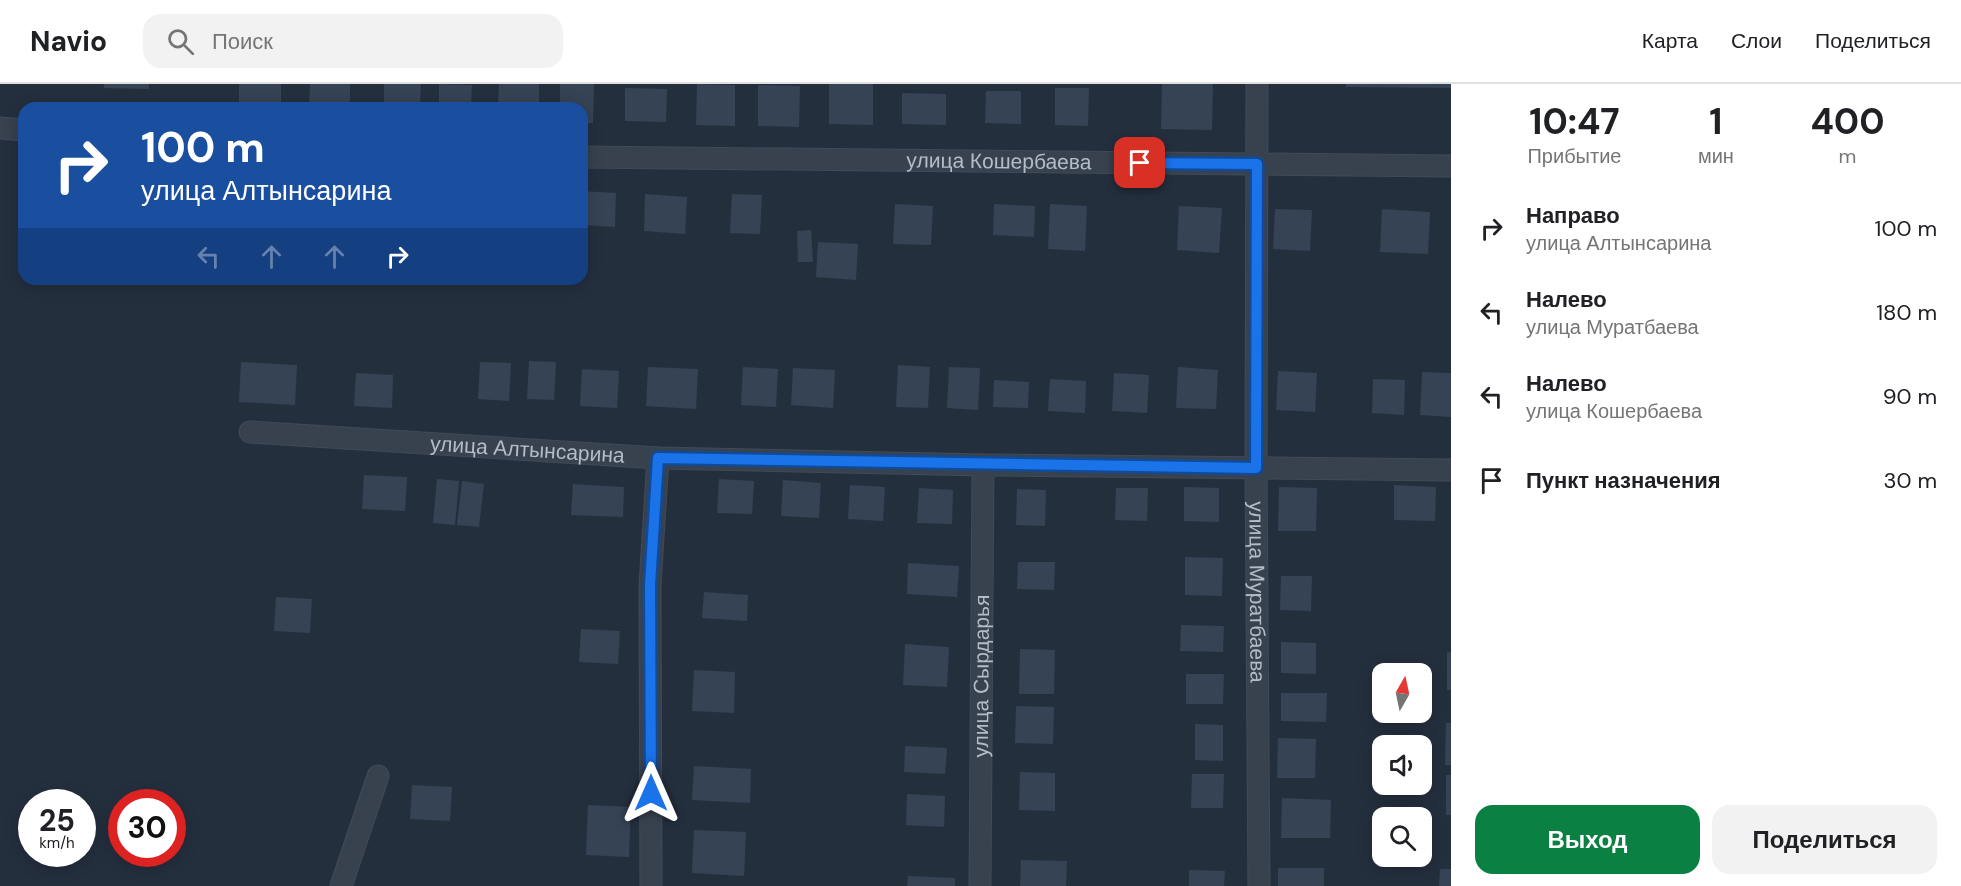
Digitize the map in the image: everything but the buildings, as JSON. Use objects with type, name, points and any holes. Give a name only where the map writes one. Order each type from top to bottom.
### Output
[{"type":"street","name":"улица Муратбаева","points":[[1257,84],[1256,468],[1259,886]]},
{"type":"street","points":[[0,128],[18,130]]},
{"type":"street","name":"улица Кошербаева","points":[[588,157],[1451,166]]},
{"type":"street","name":"улица Алтынсарина","points":[[250,432],[658,458],[983,465],[1451,470]]},
{"type":"street","points":[[651,886],[650,585],[658,458]]},
{"type":"street","name":"улица Сырдарья","points":[[980,886],[983,465]]},
{"type":"street","points":[[341,886],[378,776]]},
{"type":"route","points":[[651,793],[650,585],[658,458],[1256,468],[1257,164],[1140,163]]}]
